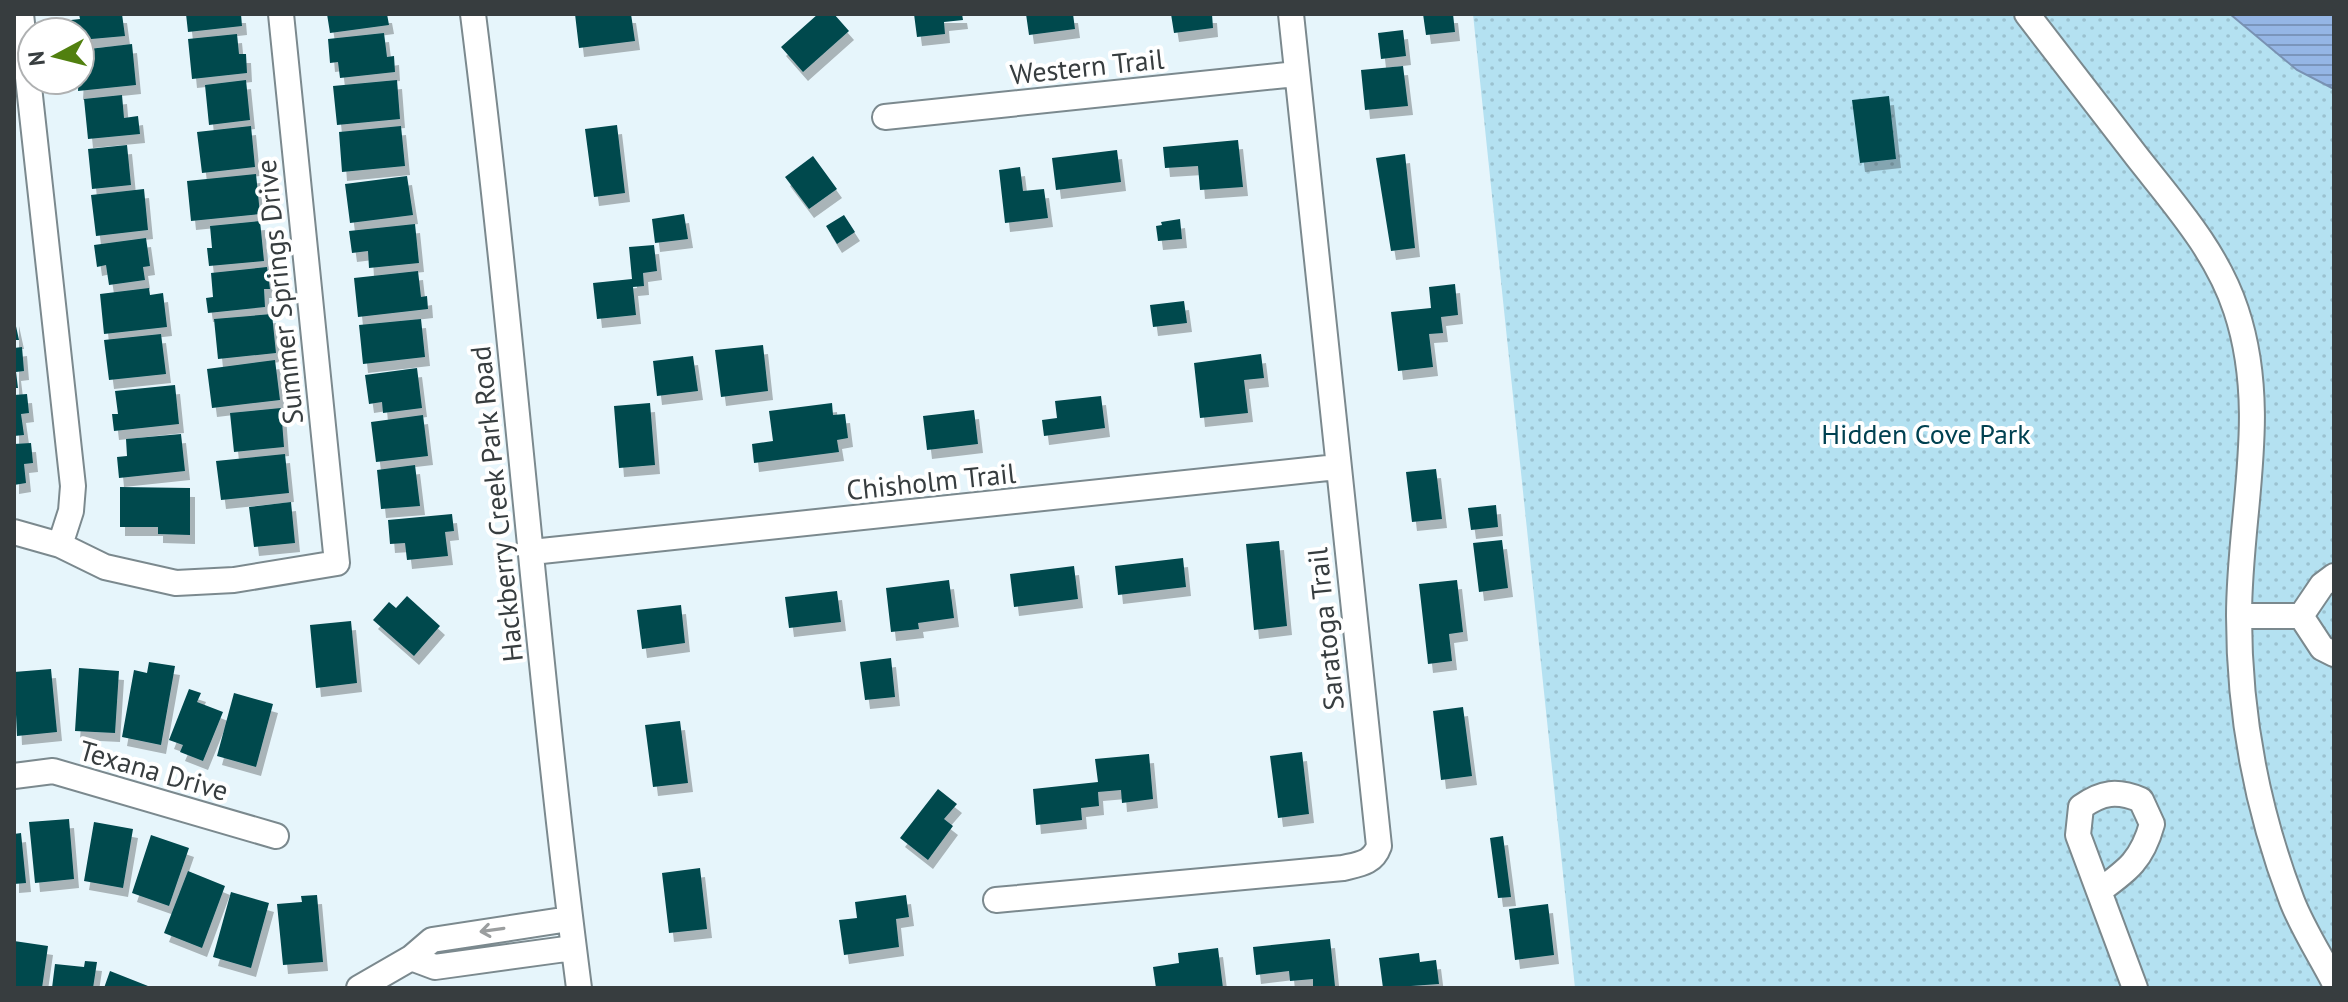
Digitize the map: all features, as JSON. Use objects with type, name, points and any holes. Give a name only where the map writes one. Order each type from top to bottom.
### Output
[{"type":"street","points":[[14,532],[60,545],[71,511],[73,486],[21,14]]},
{"type":"street","name":"Summer Springs Drive","points":[[60,545],[105,567],[176,583],[234,580],[337,563],[281,14]]},
{"type":"street","name":"Hackberry Creek Park Road","points":[[473,14],[569,919],[579,988]]},
{"type":"street","name":"Saratoga Trail","points":[[996,900],[1343,868],[1364,864],[1375,856],[1379,846],[1291,14]]},
{"type":"street","points":[[2027,14],[2190,224],[2220,273],[2236,308],[2253,378],[2252,476],[2239,616],[2245,714],[2261,808],[2293,903],[2334,982]]},
{"type":"street","name":"Western Trail","points":[[885,117],[1296,74]]},
{"type":"street","name":"Chisholm Trail","points":[[532,552],[1337,467]]},
{"type":"street","points":[[2301,616],[2322,585],[2334,576]]},
{"type":"street","points":[[2239,616],[2301,616]]},
{"type":"street","points":[[2301,616],[2322,648],[2334,654]]},
{"type":"street","name":"Texana Drive","points":[[14,776],[53,771],[276,836]]},
{"type":"street","points":[[2099,891],[2135,988]]},
{"type":"street","points":[[359,988],[411,958],[432,940],[569,919]]},
{"type":"street","points":[[453,936],[457,964]]},
{"type":"street","points":[[411,958],[435,967],[573,948]]},
{"type":"green space","name":"Hidden Cove Park","points":[[1473,14],[2246,14],[2334,86],[2334,988],[1575,988]]},
{"type":"shaded area","points":[[2230,14],[2334,14],[2334,89],[2297,70]]},
{"type":"building","points":[[122,14],[125,36],[96,39],[96,16],[79,16]]},
{"type":"building","points":[[186,14],[241,14],[242,26],[188,32]]},
{"type":"building","points":[[327,14],[387,14],[389,25],[330,33]]},
{"type":"building","points":[[575,14],[631,14],[635,41],[579,48]]},
{"type":"building","points":[[818,14],[834,14],[849,31],[803,72],[781,47]]},
{"type":"building","points":[[914,14],[962,14],[963,20],[944,22],[945,34],[917,37]]},
{"type":"building","points":[[1026,14],[1073,14],[1075,29],[1029,35]]},
{"type":"building","points":[[1171,14],[1212,14],[1213,28],[1174,33]]},
{"type":"building","points":[[1423,14],[1453,14],[1455,32],[1426,35]]},
{"type":"building","points":[[1403,30],[1406,56],[1381,59],[1378,33]]},
{"type":"building","points":[[384,33],[387,57],[394,56],[395,72],[340,78],[338,62],[330,63],[328,39]]},
{"type":"building","points":[[237,34],[239,54],[246,54],[247,73],[192,79],[188,39]]},
{"type":"building","points":[[132,44],[136,85],[96,89],[96,48]]},
{"type":"building","points":[[1403,66],[1408,106],[1365,110],[1361,70]]},
{"type":"building","points":[[246,80],[250,120],[209,125],[205,85]]},
{"type":"building","points":[[397,80],[400,119],[337,125],[333,86]]},
{"type":"building","points":[[122,95],[124,118],[138,116],[140,134],[88,139],[84,99]]},
{"type":"building","points":[[1889,96],[1896,159],[1860,163],[1852,100]]},
{"type":"building","points":[[617,125],[625,193],[594,197],[585,129]]},
{"type":"building","points":[[251,126],[255,167],[202,173],[197,132]]},
{"type":"building","points":[[401,126],[405,166],[342,172],[339,132]]},
{"type":"building","points":[[1238,140],[1243,187],[1200,190],[1198,166],[1165,168],[1163,147]]},
{"type":"building","points":[[127,145],[131,185],[92,189],[88,149]]},
{"type":"building","points":[[1117,150],[1121,182],[1056,190],[1052,158]]},
{"type":"building","points":[[1405,154],[1415,248],[1391,251],[1376,158]]},
{"type":"building","points":[[813,156],[837,189],[809,209],[785,177]]},
{"type":"building","points":[[1020,167],[1023,191],[1044,189],[1048,218],[1005,223],[999,170]]},
{"type":"building","points":[[256,174],[260,214],[191,221],[187,181]]},
{"type":"building","points":[[407,176],[413,215],[350,223],[345,184]]},
{"type":"building","points":[[144,189],[148,230],[96,236],[91,195]]},
{"type":"building","points":[[684,214],[688,239],[655,243],[652,219]]},
{"type":"building","points":[[844,215],[855,232],[837,244],[826,226]]},
{"type":"building","points":[[1180,219],[1182,239],[1158,241],[1156,226],[1162,225],[1161,222]]},
{"type":"building","points":[[260,221],[264,261],[209,266],[207,248],[212,248],[210,226]]},
{"type":"building","points":[[415,224],[419,263],[369,268],[368,251],[352,253],[349,231]]},
{"type":"building","points":[[146,238],[150,266],[143,267],[145,280],[109,285],[106,265],[97,267],[94,245]]},
{"type":"building","points":[[654,245],[657,271],[643,273],[644,286],[633,287],[636,315],[597,319],[593,283],[632,279],[629,247]]},
{"type":"building","points":[[267,267],[270,289],[264,289],[265,307],[208,313],[206,298],[213,297],[211,273]]},
{"type":"building","points":[[418,271],[421,297],[427,296],[428,309],[358,317],[354,278]]},
{"type":"building","points":[[1455,284],[1458,315],[1441,317],[1443,333],[1429,334],[1433,367],[1398,371],[1391,312],[1431,308],[1429,287]]},
{"type":"building","points":[[149,288],[150,295],[163,293],[167,327],[104,334],[100,294]]},
{"type":"building","points":[[1184,301],[1187,323],[1153,327],[1150,305]]},
{"type":"building","points":[[272,314],[276,353],[218,359],[214,319]]},
{"type":"building","points":[[14,317],[19,340],[14,340]]},
{"type":"building","points":[[421,319],[425,357],[363,364],[359,325]]},
{"type":"building","points":[[161,334],[166,374],[109,380],[104,340]]},
{"type":"building","points":[[763,345],[768,391],[721,397],[715,350]]},
{"type":"building","points":[[22,347],[24,371],[16,372],[18,388],[14,388],[14,348]]},
{"type":"building","points":[[1261,354],[1264,378],[1244,380],[1248,413],[1200,418],[1194,363]]},
{"type":"building","points":[[693,356],[698,391],[657,396],[653,361]]},
{"type":"building","points":[[275,360],[280,400],[212,408],[207,369]]},
{"type":"building","points":[[417,368],[422,408],[383,413],[382,402],[369,404],[365,375]]},
{"type":"building","points":[[175,385],[179,424],[114,431],[112,414],[118,414],[115,391]]},
{"type":"building","points":[[27,394],[29,413],[21,414],[24,435],[14,436],[14,395]]},
{"type":"building","points":[[1101,396],[1105,428],[1044,436],[1042,420],[1057,418],[1055,401]]},
{"type":"building","points":[[650,403],[655,465],[619,468],[614,406]]},
{"type":"building","points":[[832,403],[833,415],[845,414],[848,438],[837,440],[839,452],[754,463],[752,444],[773,441],[769,411]]},
{"type":"building","points":[[281,408],[284,447],[234,452],[230,413]]},
{"type":"building","points":[[974,410],[978,444],[927,450],[923,416]]},
{"type":"building","points":[[423,415],[428,456],[376,462],[371,422]]},
{"type":"building","points":[[181,434],[185,471],[119,478],[117,457],[127,456],[126,439]]},
{"type":"building","points":[[31,443],[33,463],[24,464],[26,483],[14,485],[14,444]]},
{"type":"building","points":[[285,454],[289,493],[221,500],[216,461]]},
{"type":"building","points":[[415,465],[420,506],[381,509],[377,470]]},
{"type":"building","points":[[1436,469],[1442,519],[1412,522],[1406,472]]},
{"type":"building","points":[[120,487],[190,488],[190,535],[158,534],[158,527],[120,527]]},
{"type":"building","points":[[291,502],[295,543],[254,547],[249,507]]},
{"type":"building","points":[[1496,505],[1498,527],[1471,530],[1468,508]]},
{"type":"building","points":[[452,514],[454,531],[445,532],[448,556],[407,560],[405,543],[390,544],[388,520]]},
{"type":"building","points":[[1502,540],[1508,588],[1479,592],[1473,543]]},
{"type":"building","points":[[1279,541],[1287,626],[1254,630],[1246,544]]},
{"type":"building","points":[[1183,558],[1186,587],[1118,595],[1115,566]]},
{"type":"building","points":[[1074,566],[1078,599],[1014,607],[1010,574]]},
{"type":"building","points":[[949,580],[954,618],[918,623],[919,629],[891,632],[886,588]]},
{"type":"building","points":[[1457,580],[1463,632],[1449,634],[1452,661],[1428,664],[1419,584]]},
{"type":"building","points":[[837,591],[841,622],[789,628],[785,597]]},
{"type":"building","points":[[407,596],[440,626],[414,656],[373,620],[389,602],[396,608]]},
{"type":"building","points":[[681,605],[685,643],[642,649],[637,610]]},
{"type":"building","points":[[351,621],[357,683],[316,688],[310,625]]},
{"type":"building","points":[[891,658],[895,697],[865,700],[860,662]]},
{"type":"building","points":[[149,662],[175,666],[161,745],[122,737],[134,670],[147,673]]},
{"type":"building","points":[[79,668],[119,671],[115,733],[75,731]]},
{"type":"building","points":[[51,669],[57,732],[17,736],[14,672]]},
{"type":"building","points":[[189,689],[201,693],[197,702],[223,712],[203,761],[180,752],[183,745],[169,740]]},
{"type":"building","points":[[234,693],[273,704],[256,767],[217,756]]},
{"type":"building","points":[[1463,707],[1472,776],[1441,780],[1433,711]]},
{"type":"building","points":[[680,721],[688,783],[653,787],[645,725]]},
{"type":"building","points":[[1302,752],[1309,814],[1278,818],[1270,756]]},
{"type":"building","points":[[1149,754],[1153,799],[1122,803],[1121,790],[1098,792],[1099,806],[1081,808],[1082,820],[1036,825],[1033,789],[1098,782],[1095,759]]},
{"type":"building","points":[[938,789],[957,804],[944,819],[953,826],[928,860],[900,838]]},
{"type":"building","points":[[69,819],[74,879],[35,883],[29,822]]},
{"type":"building","points":[[94,822],[133,829],[123,888],[84,881]]},
{"type":"building","points":[[21,833],[26,883],[14,884],[14,834]]},
{"type":"building","points":[[151,835],[189,848],[169,906],[132,893]]},
{"type":"building","points":[[1503,836],[1511,897],[1498,898],[1490,838]]},
{"type":"building","points":[[700,868],[707,929],[669,933],[662,873]]},
{"type":"building","points":[[188,871],[225,886],[202,948],[164,933]]},
{"type":"building","points":[[231,892],[269,903],[251,968],[213,957]]},
{"type":"building","points":[[317,895],[323,962],[283,965],[277,904],[302,902],[301,896]]},
{"type":"building","points":[[906,895],[909,917],[896,919],[899,947],[844,955],[839,920],[857,918],[855,902]]},
{"type":"building","points":[[1548,904],[1554,955],[1515,960],[1509,909]]},
{"type":"building","points":[[1330,939],[1335,986],[1313,988],[1313,979],[1290,981],[1289,971],[1256,975],[1253,947]]},
{"type":"building","points":[[14,941],[48,946],[42,988],[14,988]]},
{"type":"building","points":[[1218,948],[1223,988],[1156,988],[1153,967],[1179,963],[1178,953]]},
{"type":"building","points":[[1419,953],[1420,962],[1436,960],[1439,984],[1383,988],[1379,958]]},
{"type":"building","points":[[85,961],[97,962],[93,988],[52,988],[55,964],[84,967]]},
{"type":"building","points":[[110,971],[148,986],[104,988]]}]
